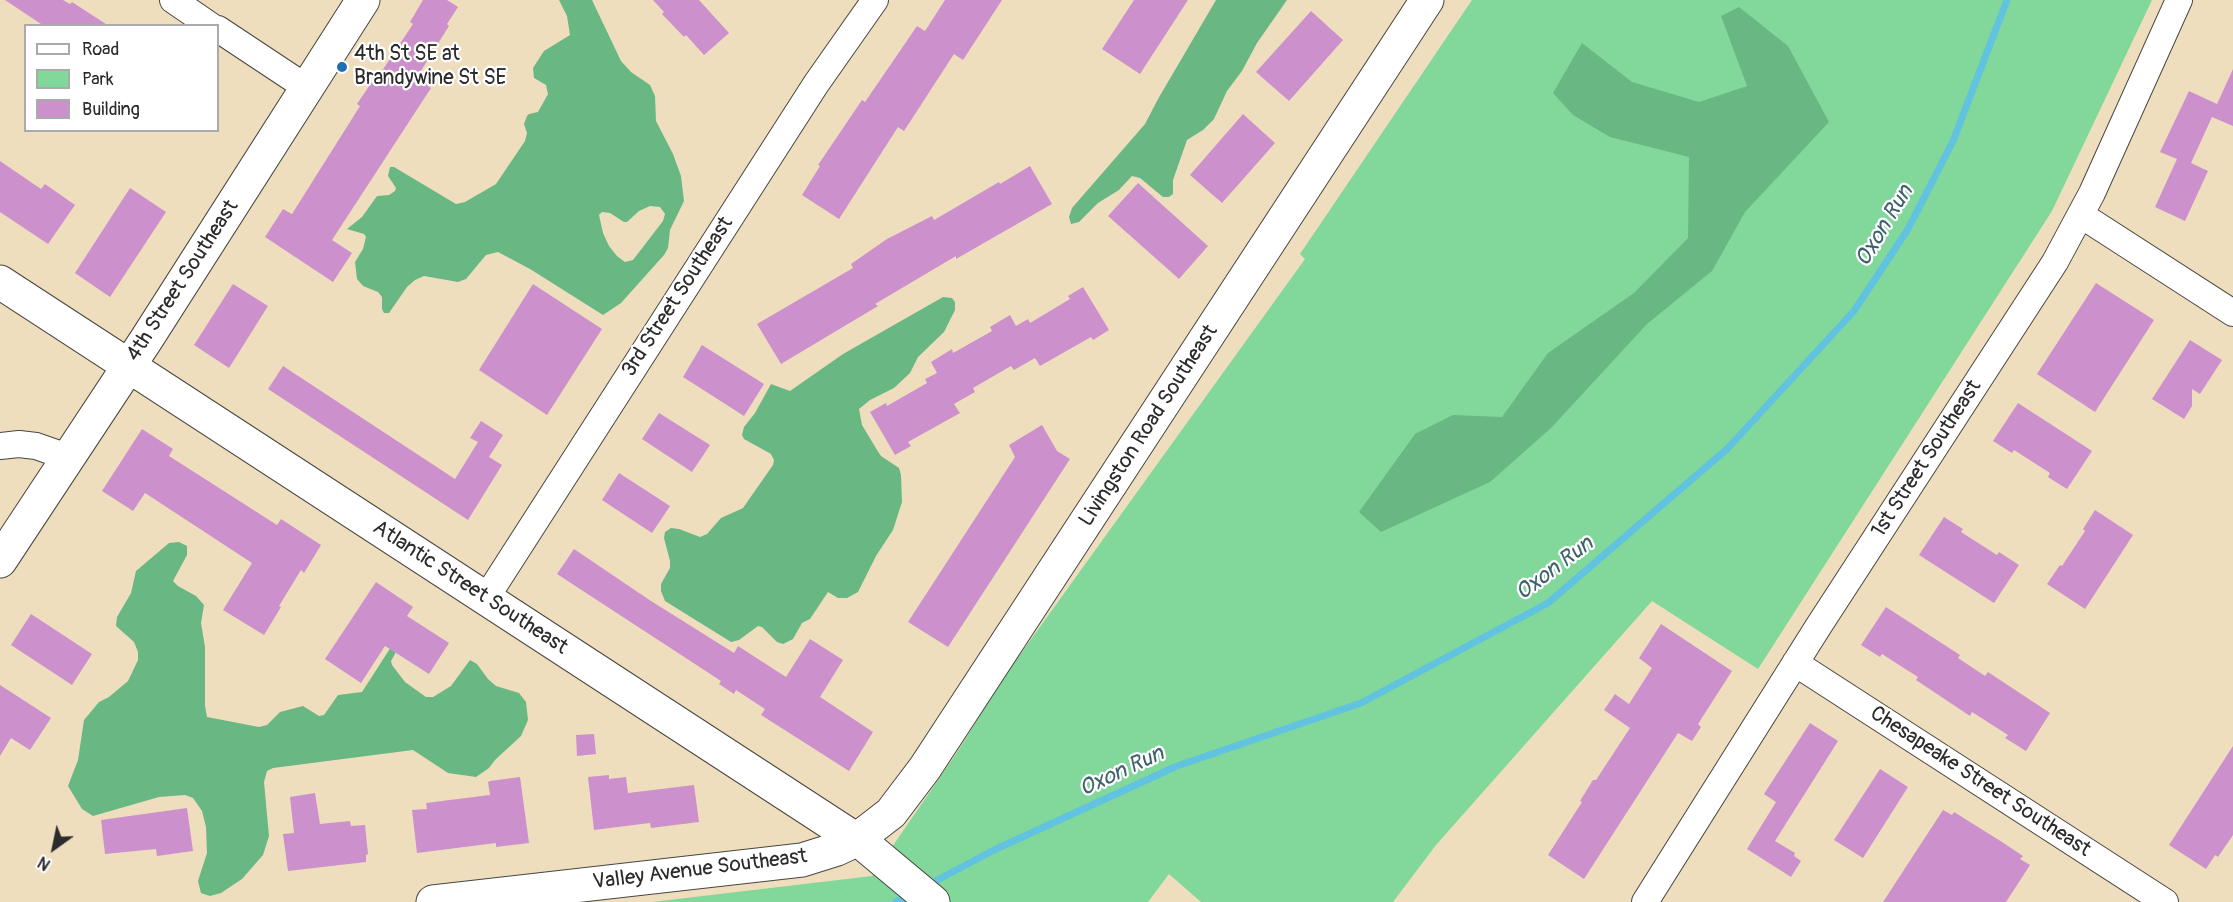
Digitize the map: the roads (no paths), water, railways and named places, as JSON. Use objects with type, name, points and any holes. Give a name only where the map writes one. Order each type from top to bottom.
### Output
[{"type":"street","points":[[172,0],[209,24]]},
{"type":"street","name":"4th Street Southeast","points":[[0,561],[129,366],[363,0]]},
{"type":"street","name":"3rd Street Southeast","points":[[486,597],[816,84],[875,0]]},
{"type":"street","name":"Livingston Road Southeast","points":[[869,848],[891,813],[925,768],[1427,0]]},
{"type":"street","name":"1st Street Southeast","points":[[1645,902],[1795,663],[2039,288],[2081,215],[2179,0]]},
{"type":"street","points":[[219,30],[307,88]]},
{"type":"street","points":[[2081,215],[2233,313]]},
{"type":"street","name":"Atlantic Street Southeast","points":[[0,282],[869,848],[933,902]]},
{"type":"street","points":[[0,446],[19,444],[36,446],[56,453],[66,460]]},
{"type":"street","name":"Chesapeake Street Southeast","points":[[1795,663],[2165,902]]},
{"type":"street","name":"Valley Avenue Southeast","points":[[433,902],[802,860],[837,849],[869,848]]},
{"type":"waterway","name":"Oxon Run","points":[[928,885],[994,850],[1177,766],[1361,703],[1548,603],[1727,449],[1854,311],[1908,229],[1953,141],[2007,0]]},
{"type":"waterway","name":"Oxon Run","points":[[896,902],[910,895]]},
{"type":"place","name":"4th St SE at Brandywine St SE","points":[[342,67]]}]
